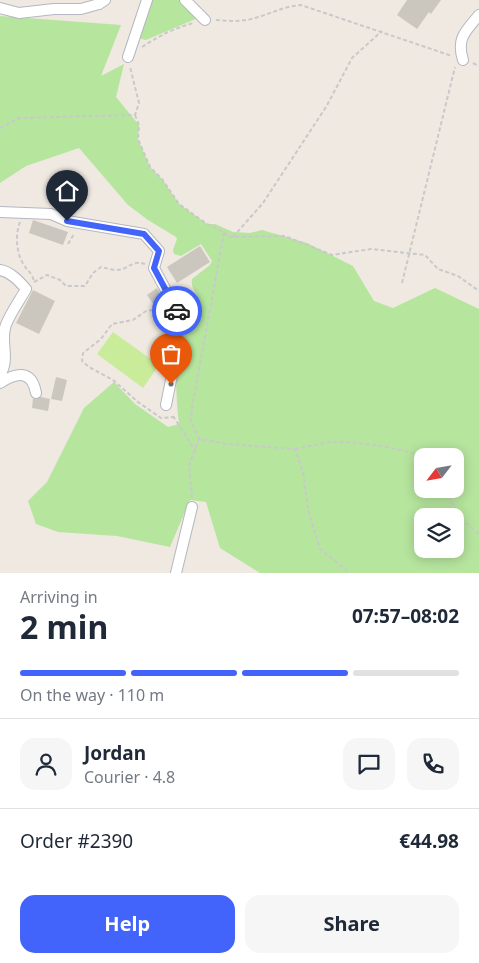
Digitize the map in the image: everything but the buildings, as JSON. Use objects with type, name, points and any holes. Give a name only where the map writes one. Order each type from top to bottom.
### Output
[{"type":"street","points":[[0,8],[19,13],[54,9],[81,9],[99,4],[105,0]]},
{"type":"street","points":[[128,57],[146,0]]},
{"type":"street","points":[[185,0],[205,20]]},
{"type":"street","points":[[460,58],[459,48],[463,34],[479,15]]},
{"type":"street","points":[[0,212],[51,214],[67,221],[144,234],[159,251],[154,268],[177,311],[174,369],[166,405]]},
{"type":"street","points":[[0,270],[6,271],[18,280],[26,290],[5,328],[4,368],[0,375]]},
{"type":"street","points":[[0,383],[18,375],[28,376],[34,383],[36,393]]},
{"type":"street","points":[[176,573],[192,507]]},
{"type":"path","points":[[402,283],[410,254],[460,58],[301,5],[275,9],[256,18],[243,21],[205,20],[178,27],[158,36],[128,57],[139,103],[135,115],[139,125],[138,139],[150,167],[162,179],[179,204],[207,224],[224,232],[228,237],[285,236],[332,255],[371,249],[410,254],[424,255],[438,269],[458,276],[479,291]]},
{"type":"path","points":[[233,237],[263,203],[326,107],[352,58],[382,31]]},
{"type":"path","points":[[0,128],[19,118],[135,115]]},
{"type":"path","points":[[24,212],[16,236],[24,266],[31,271],[34,281]]},
{"type":"path","points":[[192,507],[189,466],[199,438],[192,421],[192,408],[224,232]]},
{"type":"path","points":[[26,290],[34,281],[47,275],[60,280],[66,286],[76,287],[85,286],[93,273],[101,267],[118,270],[140,262],[154,268]]},
{"type":"path","points":[[153,310],[146,311],[133,320],[112,324],[101,339],[82,353],[82,361],[113,380],[138,402],[161,418],[173,417]]},
{"type":"path","points":[[166,405],[188,437],[194,450]]},
{"type":"path","points":[[199,438],[228,444],[295,449],[334,442],[383,447],[414,454]]},
{"type":"path","points":[[295,449],[303,472],[308,510],[320,549],[350,573]]},
{"type":"path","points":[[450,498],[453,507],[464,522],[479,534]]},
{"type":"green space","points":[[151,0],[181,0],[198,18],[146,40],[137,38]]},
{"type":"green space","points":[[0,16],[121,25],[101,76],[124,64],[116,97],[139,125],[138,139],[150,167],[162,179],[179,204],[207,224],[215,224],[233,232],[250,233],[262,230],[307,243],[353,266],[374,301],[393,308],[435,288],[479,309],[479,573],[260,573],[220,548],[206,502],[190,500],[170,547],[117,536],[58,532],[36,524],[28,501],[47,482],[84,408],[114,382],[135,404],[168,427],[179,424],[176,374],[180,323],[198,309],[199,301],[192,286],[192,279],[210,265],[212,261],[201,244],[181,256],[174,254],[176,237],[128,205],[79,148],[26,166],[0,183]]},
{"type":"green space","points":[[113,332],[159,365],[143,388],[97,354]]},
{"type":"way so far","points":[[171,384],[177,311]]},
{"type":"route","points":[[67,221],[144,234],[159,251],[154,268],[177,311]]}]
